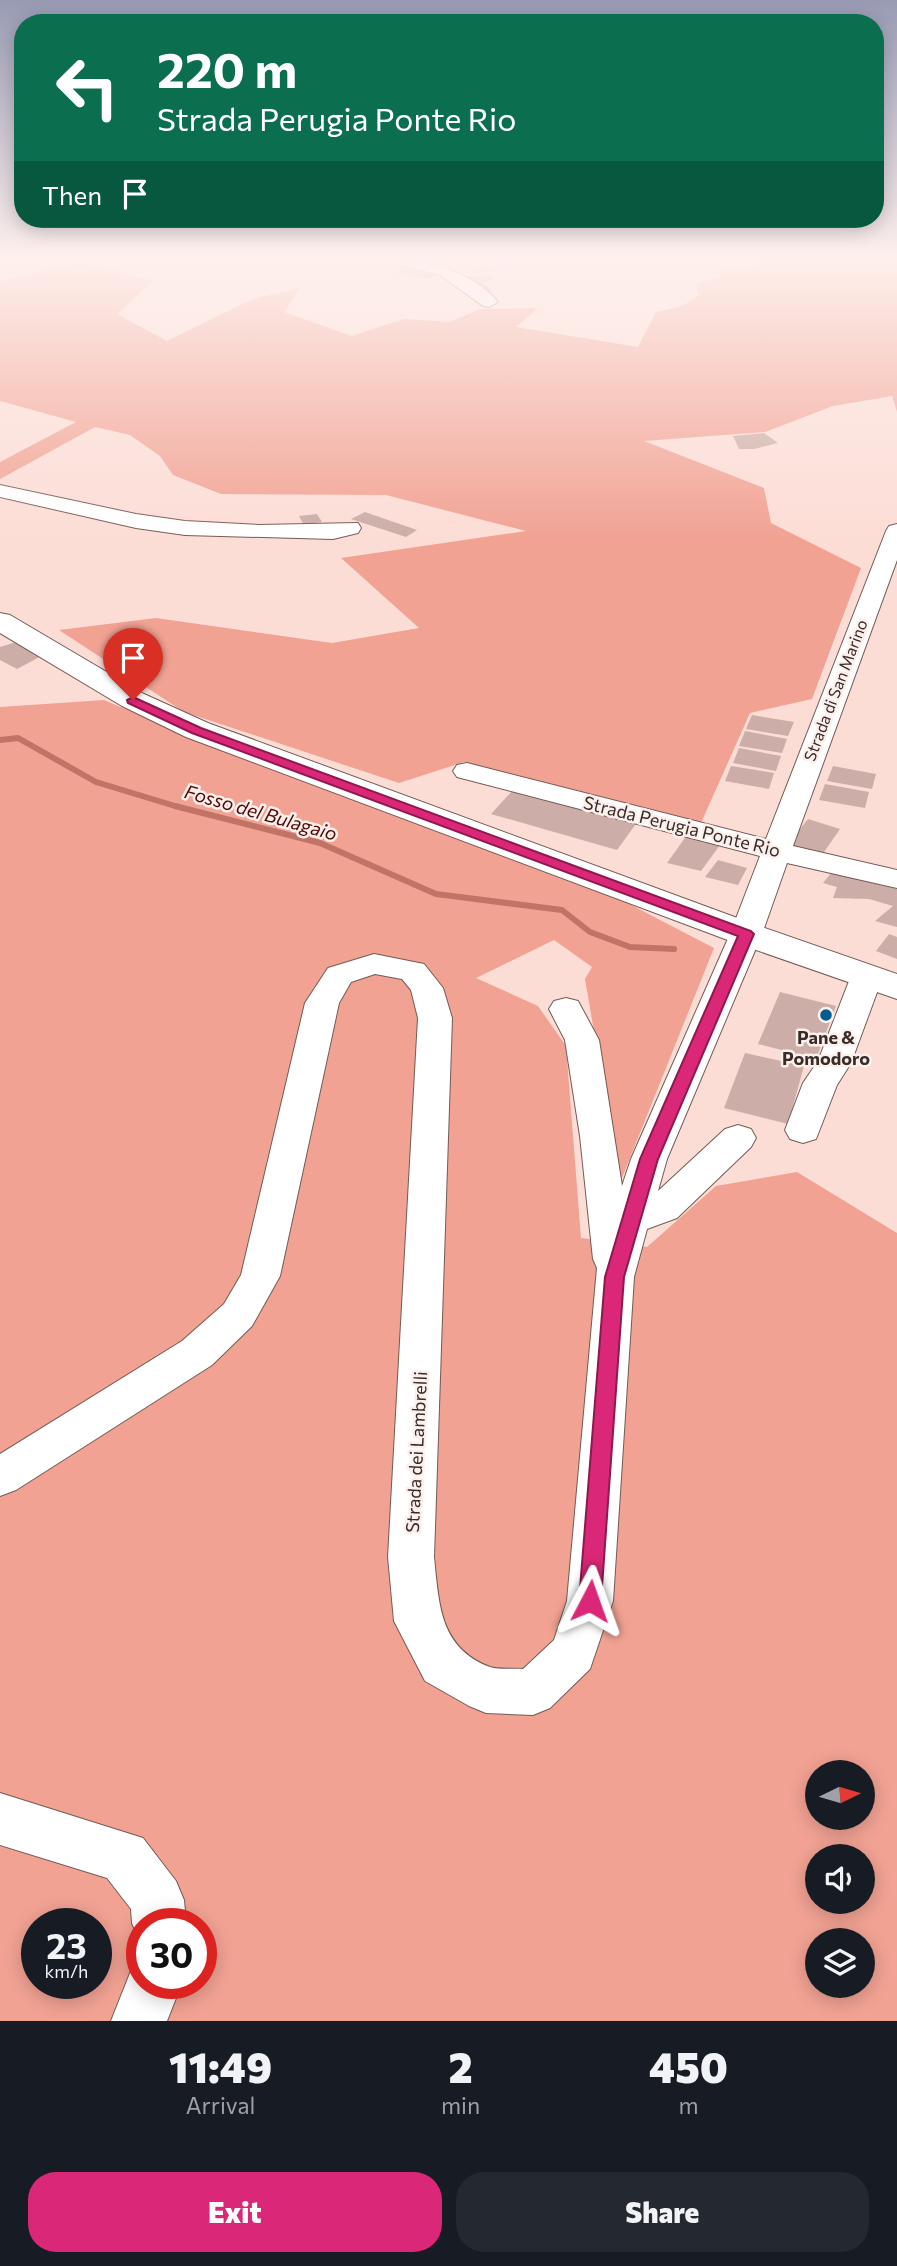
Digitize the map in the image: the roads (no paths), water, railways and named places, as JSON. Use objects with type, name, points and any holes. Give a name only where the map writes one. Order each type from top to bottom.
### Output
[{"type":"main road","points":[[0,621],[133,700],[197,730],[887,985]]},
{"type":"street","points":[[0,491],[64,502],[134,520],[204,531],[333,532],[351,528]]},
{"type":"street","name":"Strada di San Marino","points":[[776,850],[897,531]]},
{"type":"street","name":"Strada Perugia Ponte Rio","points":[[467,771],[831,865],[897,879]]},
{"type":"street","name":"Strada dei Lambrelli","points":[[0,1477],[197,1353],[239,1315],[260,1276],[322,1003],[339,975],[374,964],[413,971],[428,988],[435,1018],[411,1557],[418,1621],[442,1665],[486,1690],[533,1692],[573,1653],[590,1601],[614,1277],[630,1221],[649,1159],[746,934],[776,850]]},
{"type":"street","points":[[803,1130],[820,1083],[887,985]]},
{"type":"street","points":[[566,1009],[582,1040],[598,1136],[614,1277]]},
{"type":"street","points":[[630,1221],[664,1208],[738,1138]]},
{"type":"street","points":[[0,1819],[124,1857],[157,1900],[158,1908]]},
{"type":"street","points":[[139,2021],[148,1999]]},
{"type":"waterway","name":"Fosso del Bulagaio","points":[[0,740],[18,738],[96,782],[175,806],[320,843],[436,894],[562,910],[590,932],[630,947],[674,949]]},
{"type":"place","name":"Pane & Pomodoro","points":[[826,1015]]}]
